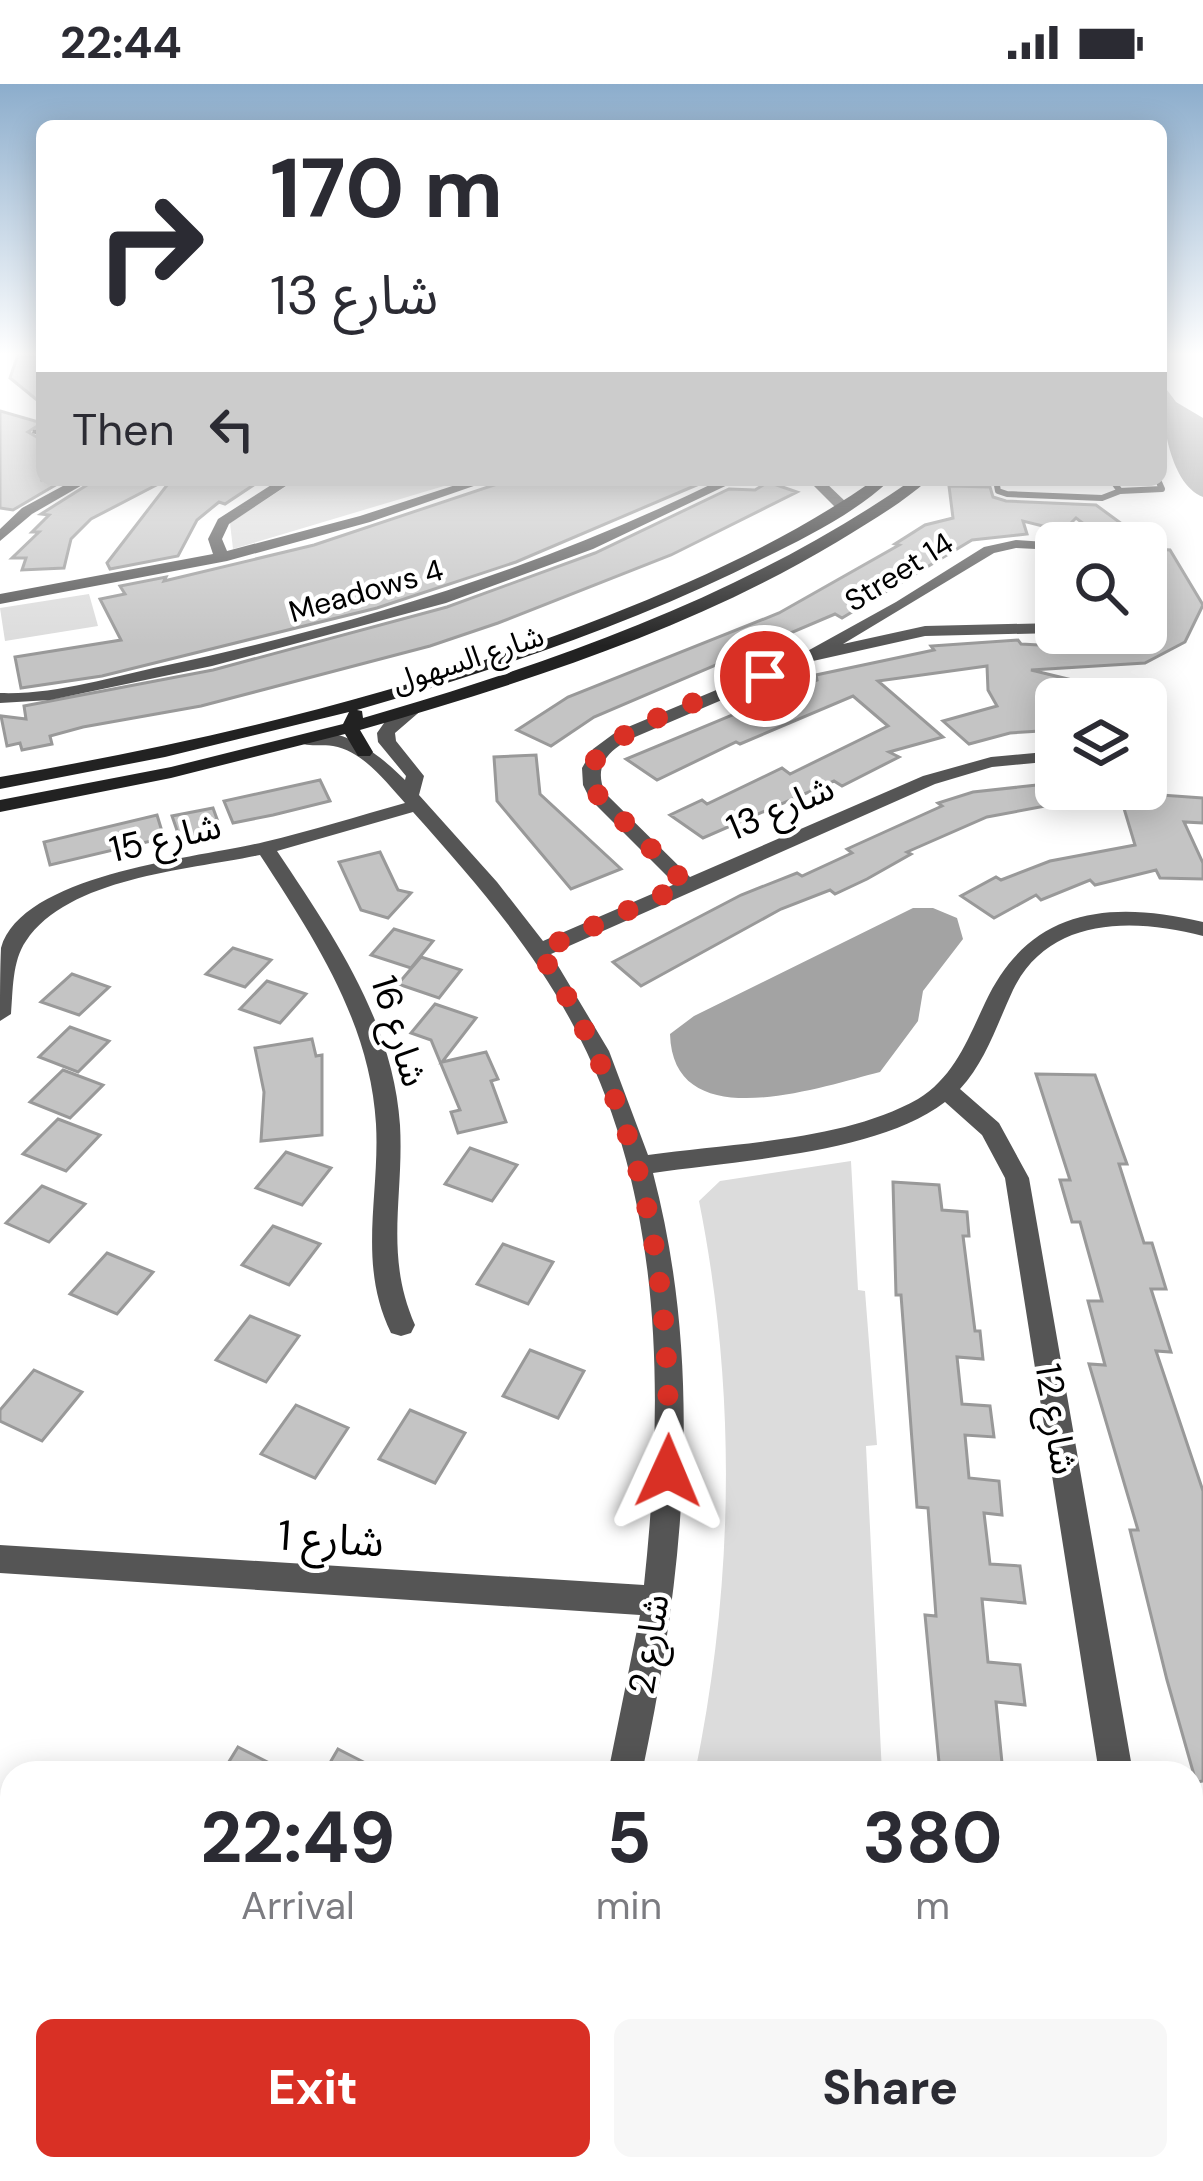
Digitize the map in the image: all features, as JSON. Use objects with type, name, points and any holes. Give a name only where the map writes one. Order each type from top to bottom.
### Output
[{"type":"main road","name":"شارع السهول","points":[[0,783],[222,738],[509,657],[675,594],[766,551],[874,486]]},
{"type":"main road","name":"شارع السهول","points":[[0,806],[142,779],[303,740],[572,658],[717,599],[813,549],[912,486]]},
{"type":"main road","points":[[369,756],[350,727],[352,718],[363,710],[509,657]]},
{"type":"street","points":[[0,537],[27,511],[73,486]]},
{"type":"street","points":[[222,558],[214,539],[223,522],[279,486]]},
{"type":"street","name":"Meadows 4","points":[[0,599],[222,558],[356,523],[466,486]]},
{"type":"street","name":"Meadows 4","points":[[0,698],[27,698],[160,672],[409,609],[600,542],[718,486]]},
{"type":"street","points":[[821,486],[843,507]]},
{"type":"street","name":"Street 14","points":[[808,657],[988,550],[1035,545]]},
{"type":"street","name":"Street 14","points":[[808,657],[925,631],[1035,628]]},
{"type":"street","points":[[686,884],[598,795],[590,779],[592,762],[622,736],[808,657]]},
{"type":"street","points":[[410,798],[416,776],[386,738],[388,729],[415,708]]},
{"type":"street","points":[[303,740],[340,741],[369,756],[392,749]]},
{"type":"street","name":"شارع 2","points":[[369,756],[369,775],[410,798],[491,886],[539,951],[598,1053],[639,1166],[657,1256],[668,1357],[668,1471],[656,1600],[627,1761]]},
{"type":"street","name":"شارع 13","points":[[539,951],[948,773],[1035,759]]},
{"type":"street","name":"شارع 15","points":[[0,1014],[11,947],[28,923],[55,903],[107,884],[265,848],[410,798]]},
{"type":"street","name":"شارع 16","points":[[265,848],[347,974],[375,1044],[388,1125],[380,1264],[401,1324]]},
{"type":"street","points":[[639,1166],[869,1128],[912,1112],[946,1090],[971,1063],[1016,965],[1037,945],[1084,925],[1122,919],[1163,920],[1203,929]]},
{"type":"street","name":"شارع 12","points":[[946,1090],[991,1129],[1017,1178],[1114,1761]]},
{"type":"street","name":"شارع 1","points":[[0,1559],[656,1600]]},
{"type":"lane","points":[[997,486],[1007,494],[1102,498],[1113,486]]},
{"type":"lane","points":[[1124,486],[1157,493],[1161,486]]},
{"type":"shaded area","points":[[1170,450],[1203,450],[1203,497],[1191,489]]},
{"type":"shaded area","points":[[287,486],[444,486],[233,549],[230,523]]},
{"type":"shaded area","points":[[89,594],[98,626],[5,641],[0,608]]},
{"type":"shaded area","points":[[913,908],[933,908],[957,918],[963,939],[923,991],[918,1021],[880,1072],[752,1098],[721,1096],[695,1086],[677,1066],[670,1034],[694,1016]]},
{"type":"shaded area","points":[[851,1161],[858,1290],[865,1291],[877,1445],[866,1446],[881,1761],[697,1761],[717,1630],[726,1487],[720,1344],[699,1201],[720,1181]]},
{"type":"building","points":[[0,450],[36,450],[36,486],[54,486],[13,510],[0,508]]},
{"type":"building","points":[[85,486],[154,486],[91,519],[71,539],[64,568],[22,570],[26,558],[12,558],[39,532],[32,532],[49,515],[41,514]]},
{"type":"building","points":[[166,486],[252,486],[225,504],[219,502],[197,520],[178,556],[110,569],[107,563]]},
{"type":"building","points":[[491,486],[694,486],[516,562],[377,608],[102,676],[21,688],[15,657],[121,640],[100,599],[125,594],[120,586],[166,577],[164,581],[314,545]]},
{"type":"building","points":[[780,486],[797,492],[671,555],[498,623],[430,646],[201,706],[83,727],[50,736],[52,744],[22,750],[20,743],[7,746],[1,716],[26,719],[24,706],[213,670],[447,607],[595,553],[729,489]]},
{"type":"building","points":[[949,486],[990,487],[993,497],[1006,501],[1096,505],[1119,522],[1023,521],[1027,534],[972,540],[842,618],[835,614],[594,717],[551,746],[517,730],[568,697],[779,613],[899,545],[895,544],[925,525],[953,518]]},
{"type":"building","points":[[1167,550],[1203,605],[1185,642],[1167,651]]},
{"type":"building","points":[[1018,640],[1035,645],[1035,654],[1162,654],[1145,663],[1031,670],[1064,678],[1035,678],[1035,731],[969,744],[943,721],[997,706],[988,690],[987,666],[878,681],[943,737],[889,752],[899,757],[842,786],[834,781],[703,838],[670,815],[702,800],[707,804],[782,768],[790,774],[888,726],[853,696],[736,742],[657,780],[626,759],[817,680],[816,675],[934,650],[931,646]]},
{"type":"building","points":[[536,755],[540,794],[621,869],[571,889],[497,801],[494,757]]},
{"type":"building","points":[[320,780],[330,801],[273,815],[233,823],[224,801]]},
{"type":"building","points":[[1035,785],[1035,808],[987,817],[907,852],[911,854],[867,879],[835,894],[830,890],[781,909],[641,986],[613,962],[741,895],[797,873],[802,876],[852,853],[847,849],[942,806],[938,803],[973,792]]},
{"type":"building","points":[[1167,795],[1203,798],[1203,823],[1184,822],[1203,863],[1203,879],[1160,878],[1156,870],[1095,885],[1090,880],[1041,900],[1036,895],[994,918],[961,896],[996,877],[1001,880],[1050,861],[1135,845],[1124,810],[1167,810]]},
{"type":"building","points":[[213,808],[221,830],[180,839],[172,816]]},
{"type":"building","points":[[157,815],[164,838],[50,865],[44,842]]},
{"type":"building","points":[[380,852],[398,890],[411,893],[388,918],[361,910],[339,862]]},
{"type":"building","points":[[394,929],[433,941],[411,968],[371,955]]},
{"type":"building","points":[[233,948],[271,960],[245,987],[206,974]]},
{"type":"building","points":[[421,957],[461,970],[439,998],[398,984]]},
{"type":"building","points":[[72,974],[109,987],[79,1015],[41,1002]]},
{"type":"building","points":[[267,981],[306,994],[280,1023],[240,1009]]},
{"type":"building","points":[[435,1004],[476,1018],[442,1062],[486,1052],[498,1079],[491,1081],[506,1122],[458,1133],[451,1112],[460,1110],[431,1040],[411,1033]]},
{"type":"building","points":[[70,1027],[109,1041],[78,1072],[39,1057]]},
{"type":"building","points":[[312,1039],[316,1056],[322,1055],[322,1135],[261,1141],[264,1092],[255,1048]]},
{"type":"building","points":[[63,1070],[103,1085],[70,1118],[30,1102]]},
{"type":"building","points":[[1036,1074],[1095,1075],[1127,1164],[1119,1164],[1144,1243],[1152,1243],[1166,1289],[1151,1289],[1171,1352],[1156,1351],[1203,1491],[1203,1761],[1190,1761],[1130,1530],[1138,1530],[1089,1364],[1105,1365],[1088,1301],[1102,1301],[1080,1222],[1072,1222],[1060,1180],[1070,1180]]},
{"type":"building","points":[[58,1119],[100,1135],[66,1171],[23,1154]]},
{"type":"building","points":[[470,1148],[517,1165],[492,1201],[445,1184]]},
{"type":"building","points":[[286,1152],[331,1168],[302,1205],[256,1188]]},
{"type":"building","points":[[893,1182],[939,1185],[942,1210],[967,1212],[969,1236],[963,1236],[983,1359],[957,1357],[962,1404],[990,1406],[994,1437],[965,1435],[969,1478],[999,1481],[1002,1515],[984,1513],[990,1564],[1020,1566],[1025,1603],[982,1599],[988,1662],[1020,1665],[1025,1705],[996,1702],[1002,1761],[939,1761],[925,1615],[936,1616],[928,1508],[917,1507],[901,1295],[896,1295]]},
{"type":"building","points":[[42,1186],[85,1204],[49,1242],[6,1223]]},
{"type":"building","points":[[273,1226],[320,1244],[289,1285],[242,1265]]},
{"type":"building","points":[[503,1244],[553,1262],[528,1304],[477,1284]]},
{"type":"building","points":[[107,1253],[153,1272],[117,1314],[70,1294]]},
{"type":"building","points":[[250,1316],[299,1336],[266,1382],[216,1360]]},
{"type":"building","points":[[530,1350],[584,1371],[558,1418],[503,1396]]},
{"type":"building","points":[[34,1370],[82,1392],[42,1441],[0,1421],[0,1410]]},
{"type":"building","points":[[296,1405],[348,1428],[315,1478],[261,1454]]},
{"type":"building","points":[[410,1410],[465,1433],[435,1483],[379,1459]]},
{"type":"building","points":[[238,1747],[265,1761],[229,1761]]},
{"type":"building","points":[[338,1749],[362,1761],[331,1761]]},
{"type":"route","points":[[668,1471],[664,1304],[639,1166],[598,1053],[539,951],[686,884],[592,787],[590,770],[596,755],[622,736],[765,676]]}]
